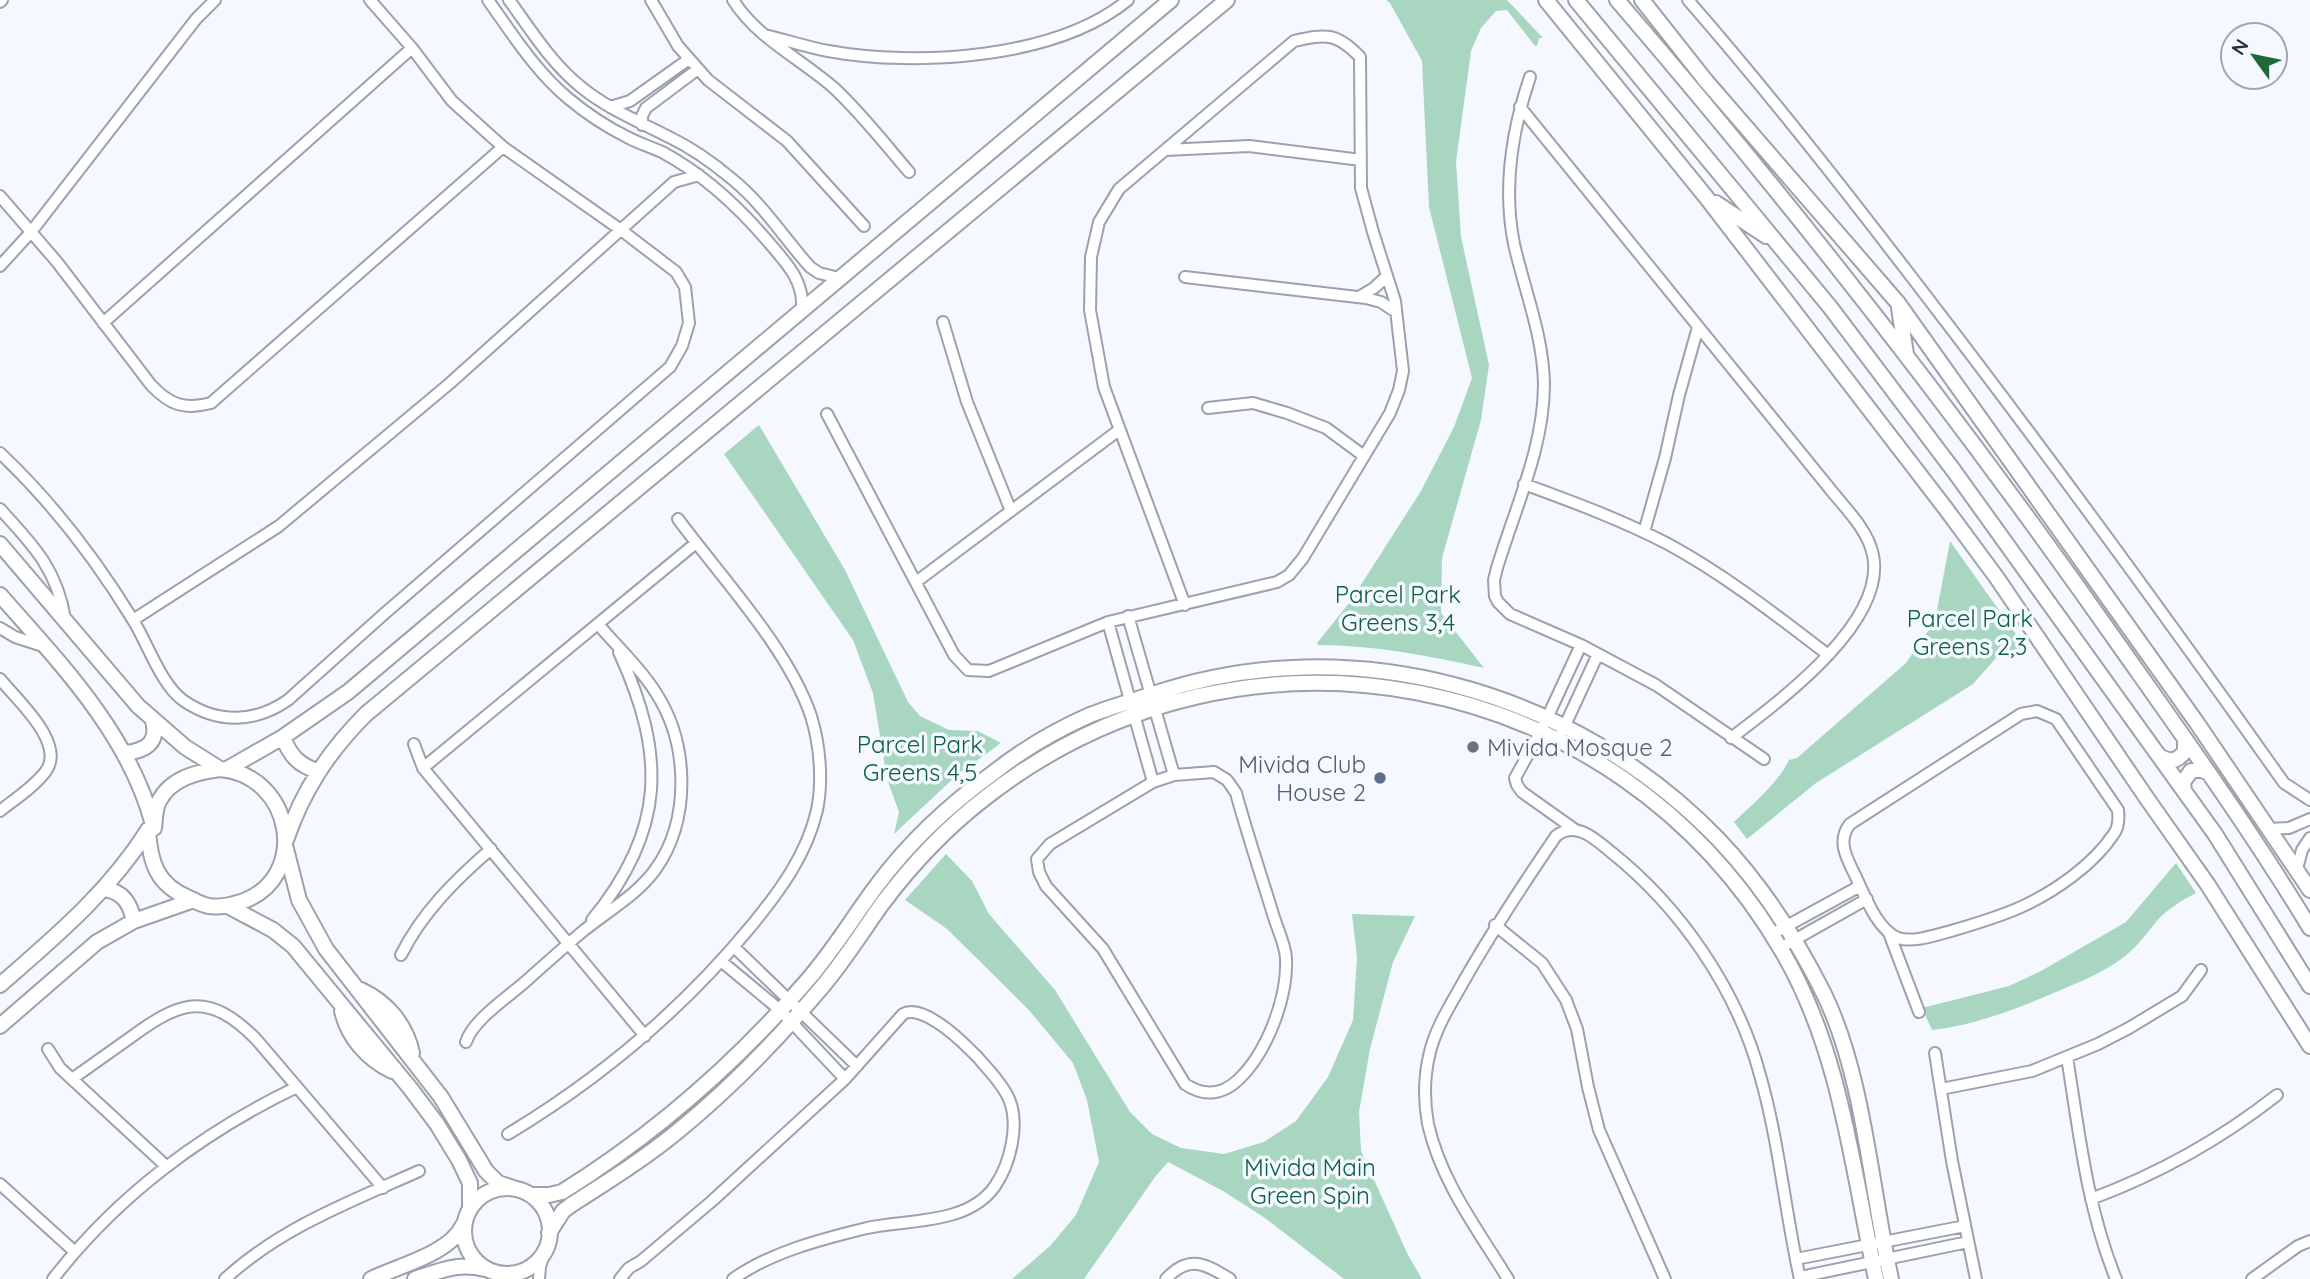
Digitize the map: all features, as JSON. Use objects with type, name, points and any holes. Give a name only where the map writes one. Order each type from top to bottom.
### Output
[{"type":"street","points":[[0,266],[31,232],[196,19],[215,0]]},
{"type":"street","points":[[0,453],[29,480],[70,527],[134,620],[170,687],[181,699],[198,710],[242,719],[272,711],[288,700],[670,367],[682,346],[689,323],[685,287],[676,272],[503,148],[452,102],[412,48],[370,0]]},
{"type":"street","points":[[488,0],[540,71],[572,102],[610,127],[662,152],[699,175],[750,219],[797,277],[801,288],[802,310]]},
{"type":"street","points":[[509,0],[565,74],[610,107],[703,157],[734,180],[762,208],[810,267],[828,277],[839,278]]},
{"type":"street","points":[[651,0],[671,34],[698,69],[721,92],[768,124],[787,141],[864,226]]},
{"type":"street","points":[[733,0],[748,21],[837,91],[909,172]]},
{"type":"street","points":[[765,35],[841,52],[893,58],[958,57],[1022,47],[1073,32],[1119,8],[1128,0]]},
{"type":"street","points":[[1171,0],[348,692],[283,737],[223,769],[195,772],[174,784],[158,802],[151,829],[149,853],[158,874],[173,891],[210,906],[228,906],[249,899],[266,886],[279,867],[299,805],[317,771],[366,714],[1227,0]]},
{"type":"street","points":[[1546,0],[1706,197],[1997,578],[2208,885],[2310,1046]]},
{"type":"street","points":[[1576,0],[1838,318],[1947,461],[2184,791],[2249,886],[2310,986]]},
{"type":"street","points":[[1618,0],[1906,355],[2040,533],[2209,773],[2310,928]]},
{"type":"street","points":[[1642,0],[1706,81],[1898,303],[2175,691],[2310,890]]},
{"type":"street","points":[[1688,0],[1754,76],[1911,276],[2062,475],[2284,783],[2310,800]]},
{"type":"street","points":[[827,414],[954,655],[968,670],[989,671],[1108,622],[1185,606],[1264,586],[1289,575],[1303,558],[1390,413],[1399,390],[1402,371],[1396,312],[1361,188],[1360,57],[1347,43],[1324,34],[1294,41],[1119,189],[1098,222],[1091,257],[1090,310],[1104,387],[1185,606]]},
{"type":"street","points":[[103,323],[412,48]]},
{"type":"street","points":[[610,107],[626,103],[689,59]]},
{"type":"street","points":[[642,125],[646,108],[698,69]]},
{"type":"street","points":[[1530,77],[1520,107],[1509,195],[1515,246],[1537,322],[1543,355],[1544,387],[1538,442],[1497,568],[1494,580],[1495,596],[1510,614],[1581,645],[1656,685],[1764,759]]},
{"type":"street","points":[[1520,107],[1844,506],[1870,545],[1874,562],[1869,596],[1855,623],[1827,654],[1774,704],[1731,738]]},
{"type":"street","points":[[1165,150],[1249,146],[1361,160]]},
{"type":"street","points":[[0,195],[161,395],[184,406],[195,407],[211,403],[503,148]]},
{"type":"street","points":[[134,620],[279,526],[449,384],[674,182],[699,175]]},
{"type":"street","points":[[1706,197],[1777,243]]},
{"type":"street","points":[[779,254],[792,244]]},
{"type":"street","points":[[1358,297],[1387,276]]},
{"type":"street","points":[[1185,277],[1358,297],[1381,302],[1396,312]]},
{"type":"street","points":[[1898,303],[1906,355]]},
{"type":"street","points":[[943,323],[967,402],[1011,511]]},
{"type":"street","points":[[1644,532],[1698,327]]},
{"type":"street","points":[[1208,408],[1253,403],[1287,413],[1326,428],[1364,456]]},
{"type":"street","points":[[916,582],[1119,429]]},
{"type":"street","points":[[1524,484],[1606,515],[1669,545],[1730,582],[1827,654]]},
{"type":"street","points":[[0,509],[45,561],[62,598],[65,619]]},
{"type":"street","points":[[508,1134],[581,1087],[645,1036],[689,995],[734,947],[792,873],[817,811],[820,790],[819,762],[811,718],[792,674],[759,625],[678,519]]},
{"type":"street","points":[[423,768],[696,543]]},
{"type":"street","points":[[0,544],[153,721],[185,747],[223,769],[254,780],[263,786],[276,802],[284,820],[285,843],[295,887],[311,925],[326,949],[455,1117],[486,1171],[498,1183],[523,1192],[541,1205],[548,1218],[548,1240],[539,1279]]},
{"type":"street","points":[[0,595],[46,647],[115,735],[142,789],[151,829]]},
{"type":"street","points":[[1128,616],[1174,775]]},
{"type":"street","points":[[1108,622],[1153,782]]},
{"type":"street","points":[[466,1042],[468,1035],[483,1018],[582,932],[623,901],[655,870],[667,847],[681,800],[680,756],[669,716],[640,671],[598,624]]},
{"type":"street","points":[[0,628],[15,637],[46,647]]},
{"type":"street","points":[[1574,829],[1522,792],[1517,785],[1518,770],[1544,724],[1581,645]]},
{"type":"street","points":[[582,932],[630,864],[644,826],[651,791],[652,759],[643,711],[616,647]]},
{"type":"street","points":[[1561,733],[1598,654]]},
{"type":"street","points":[[0,679],[44,732],[51,751],[51,761],[47,769],[0,811]]},
{"type":"street","points":[[371,1279],[449,1243],[456,1237],[477,1199],[487,1193],[501,1188],[550,1195],[562,1192],[666,1121],[737,1055],[785,1005],[823,961],[889,870],[944,812],[997,769],[1026,750],[1090,715],[1152,701],[1290,683],[1345,684],[1413,691],[1544,724],[1643,774],[1696,817],[1744,867],[1786,926],[1827,999],[1843,1045],[1861,1119],[1876,1244]]},
{"type":"street","points":[[415,1279],[461,1265],[499,1274],[512,1273],[526,1269],[538,1260],[563,1212],[628,1168],[702,1111],[797,1016],[826,982],[898,883],[954,824],[984,799],[1045,757],[1133,707]]},
{"type":"street","points":[[1889,933],[1900,939],[1942,934],[2023,906],[2057,886],[2091,860],[2115,834],[2119,820],[2118,810],[2056,719],[2036,711],[2021,714],[1850,824],[1842,838],[1860,886],[1889,933],[1919,1012]]},
{"type":"street","points":[[125,752],[136,752],[150,744],[155,729],[153,721]]},
{"type":"street","points":[[1561,733],[1667,812],[1706,849],[1737,884],[1772,934],[1809,1003],[1829,1057],[1880,1261],[1891,1279]]},
{"type":"street","points":[[283,737],[295,760],[317,771]]},
{"type":"street","points":[[2159,756],[2165,760],[2177,759],[2185,751],[2185,738]]},
{"type":"street","points":[[414,744],[423,768],[645,1036]]},
{"type":"street","points":[[2184,791],[2183,782],[2191,771],[2200,769],[2209,773]]},
{"type":"street","points":[[1214,772],[1227,780],[1236,793],[1286,956],[1281,996],[1262,1050],[1238,1080],[1230,1087],[1217,1092],[1205,1094],[1185,1084],[1154,1036],[1129,988],[1103,950],[1045,886],[1038,872],[1037,859],[1050,844],[1153,782],[1174,775],[1214,772]]},
{"type":"street","points":[[2270,829],[2289,828],[2310,820]]},
{"type":"street","points":[[0,985],[76,919],[105,889],[151,829]]},
{"type":"street","points":[[1508,1279],[1443,1169],[1429,1125],[1425,1097],[1427,1068],[1437,1030],[1495,925],[1556,836],[1574,829],[1584,831],[1605,847],[1653,890],[1687,931],[1728,995],[1747,1034],[1760,1074],[1800,1278],[1968,1242]]},
{"type":"street","points":[[2297,869],[2302,850],[2310,838]]},
{"type":"street","points":[[401,955],[430,910],[456,881],[491,849]]},
{"type":"street","points":[[1772,934],[1860,886]]},
{"type":"street","points":[[105,889],[120,894],[126,900],[134,920]]},
{"type":"street","points":[[1780,948],[1867,899]]},
{"type":"street","points":[[0,1026],[80,955],[106,936],[134,920],[194,900]]},
{"type":"street","points":[[228,906],[273,930],[293,946],[395,1068],[437,1124],[462,1167],[471,1191],[464,1232],[471,1255],[499,1274]]},
{"type":"street","points":[[1495,925],[1542,963],[1566,1000],[1577,1029],[1590,1097],[1603,1140],[1665,1279]]},
{"type":"street","points":[[734,947],[785,1005],[857,1066]]},
{"type":"street","points":[[721,961],[785,1005]]},
{"type":"street","points":[[1941,1089],[2009,1077],[2067,1057],[2129,1028],[2169,1005],[2182,996],[2201,970]]},
{"type":"street","points":[[356,987],[377,999],[395,1016],[404,1030],[409,1056]]},
{"type":"street","points":[[341,1002],[344,1018],[360,1046],[384,1067],[395,1068],[409,1056]]},
{"type":"street","points":[[352,1016],[367,1002]]},
{"type":"street","points":[[72,1079],[156,1019],[175,1009],[191,1006],[217,1011],[240,1023],[256,1039],[383,1188]]},
{"type":"street","points":[[620,1279],[629,1268],[712,1201],[845,1079],[909,1010],[935,1021],[959,1039],[983,1063],[1010,1100],[1013,1130],[1008,1159],[997,1184],[985,1199],[962,1212],[869,1228],[808,1245],[751,1267],[733,1279]]},
{"type":"street","points":[[797,1016],[845,1079]]},
{"type":"street","points":[[48,1049],[54,1061],[72,1079],[166,1166]]},
{"type":"street","points":[[1936,1052],[1976,1279]]},
{"type":"street","points":[[2067,1057],[2091,1199],[2103,1245],[2116,1279]]},
{"type":"street","points":[[53,1279],[75,1252],[122,1205],[166,1166],[227,1125],[298,1087]]},
{"type":"street","points":[[2091,1199],[2122,1187],[2192,1152],[2247,1119],[2277,1095]]},
{"type":"street","points":[[225,1279],[297,1228],[419,1171]]},
{"type":"street","points":[[0,1184],[75,1252]]},
{"type":"street","points":[[1796,1259],[1965,1226]]},
{"type":"street","points":[[2252,1279],[2310,1241]]},
{"type":"street","points":[[1876,1279],[1880,1261]]},
{"type":"street","points":[[1166,1279],[1173,1272],[1198,1263],[1209,1266],[1230,1279]]},
{"type":"green space","name":"Parcel Park Greens 3,4","points":[[1386,0],[1507,0],[1543,38],[1539,38],[1535,46],[1507,10],[1496,11],[1481,28],[1471,51],[1456,162],[1461,237],[1489,365],[1481,420],[1442,558],[1441,613],[1484,668],[1402,652],[1317,643],[1350,602],[1421,491],[1454,427],[1472,378],[1429,207],[1422,61]]},
{"type":"green space","name":"Parcel Park Greens 4,5","points":[[759,425],[845,570],[908,702],[920,716],[949,730],[978,731],[1001,743],[956,776],[894,834],[899,812],[887,779],[873,693],[853,640],[724,454]]},
{"type":"green space","name":"Parcel Park Greens 2,3","points":[[1950,541],[2025,647],[1996,658],[1973,684],[1816,783],[1747,839],[1734,822],[1772,785],[1789,760],[1797,758],[1906,663],[1935,621]]},
{"type":"green space","name":"Mivida Main Green Spin","points":[[946,854],[972,881],[989,914],[1055,990],[1130,1112],[1152,1134],[1181,1148],[1224,1154],[1264,1142],[1296,1121],[1328,1077],[1353,1020],[1357,957],[1352,914],[1415,916],[1393,962],[1370,1049],[1359,1112],[1361,1151],[1408,1255],[1422,1279],[1344,1279],[1265,1218],[1223,1191],[1168,1162],[1084,1279],[1012,1279],[1050,1246],[1076,1215],[1099,1162],[1087,1100],[1073,1063],[1028,1009],[947,929],[905,900]]},
{"type":"green space","points":[[2176,863],[2196,893],[2165,913],[2133,949],[2116,963],[2082,981],[2011,1010],[1932,1030],[1922,1008],[2009,986],[2041,971],[2126,922]]},
{"type":"place","name":"Mivida Mosque 2","points":[[1473,747]]},
{"type":"place","name":"Mivida Club House 2","points":[[1380,778]]}]
